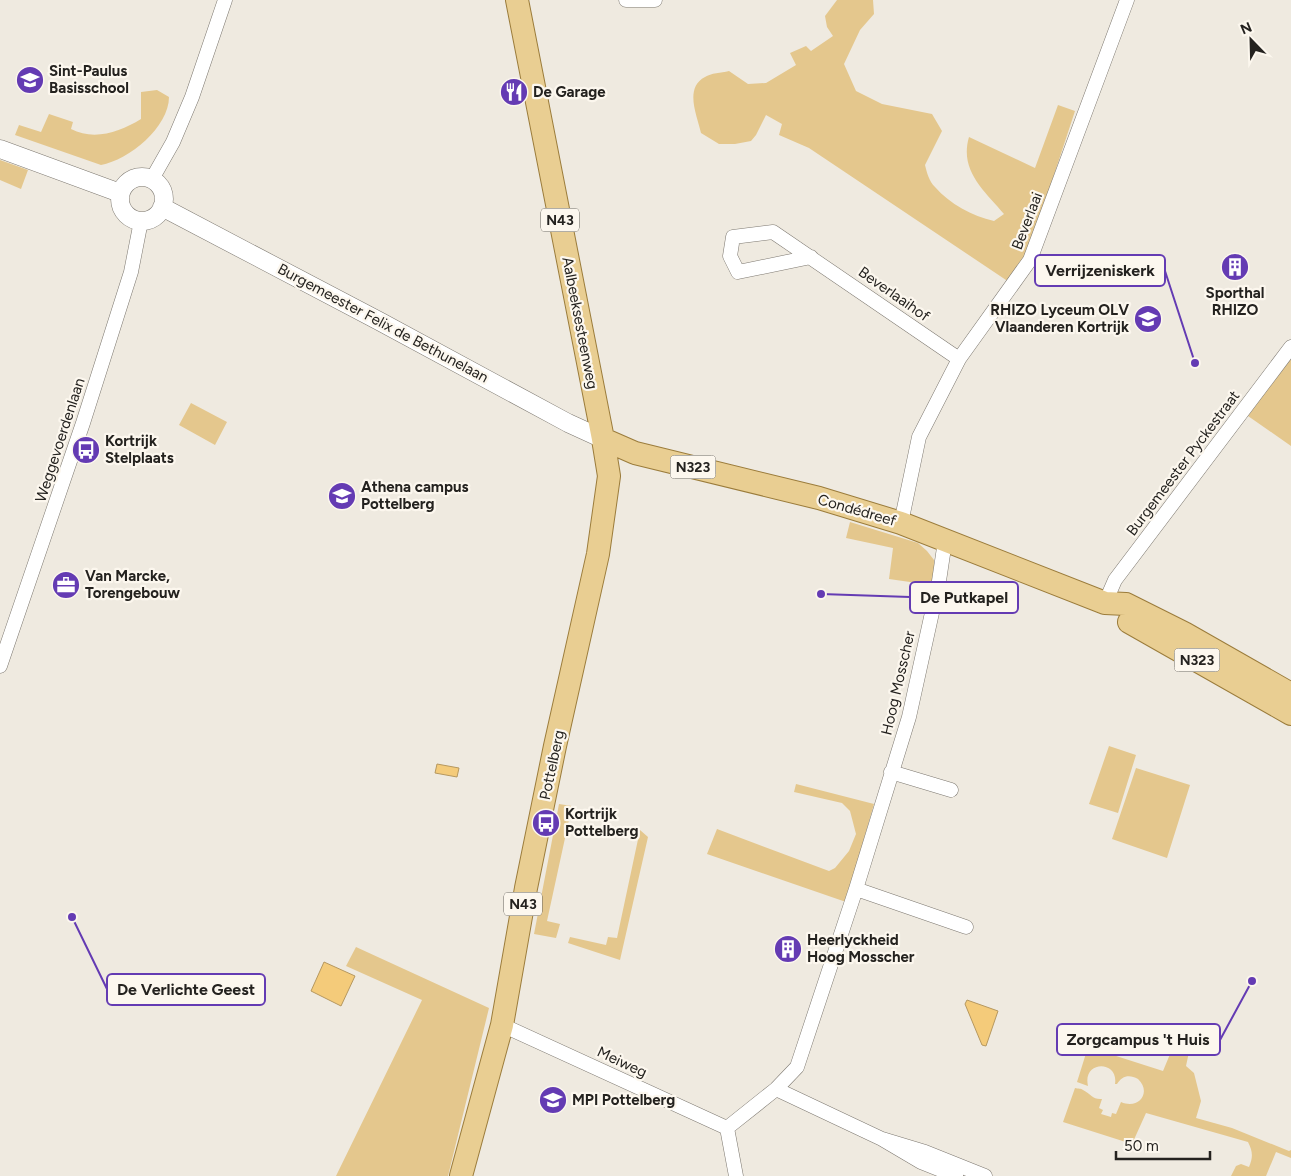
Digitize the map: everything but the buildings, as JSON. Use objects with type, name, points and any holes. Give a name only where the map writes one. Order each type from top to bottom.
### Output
[{"type":"main road","name":"Aalbeeksesteenweg","points":[[517,0],[603,439]]},
{"type":"main road","name":"Condédreef","points":[[603,439],[635,453],[819,498],[901,522],[1105,603],[1126,604],[1184,633],[1291,694]]},
{"type":"main road","name":"Pottelberg","points":[[461,1176],[502,1025],[526,888],[555,746],[598,554],[609,476],[603,439]]},
{"type":"main road","name":"Condédreef","points":[[1105,603],[1121,617],[1291,714]]},
{"type":"street","points":[[152,179],[173,142],[192,97],[225,0]]},
{"type":"street","points":[[626,0],[655,0]]},
{"type":"street","name":"Beverlaai","points":[[901,522],[918,437],[959,359],[1030,260],[1127,0]]},
{"type":"street","points":[[0,149],[120,193]]},
{"type":"street","points":[[133,178],[152,179],[163,191],[164,199],[158,215],[150,220],[132,219],[124,212],[120,203],[120,193],[125,184],[133,178]]},
{"type":"street","name":"Burgemeester Felix de Bethunelaan","points":[[162,207],[419,342],[568,423],[603,439]]},
{"type":"street","name":"Weggevoerdenlaan","points":[[0,666],[92,396],[131,272],[141,221]]},
{"type":"street","name":"Beverlaaihof","points":[[811,257],[738,272],[730,256],[733,237],[773,232],[811,257],[959,359]]},
{"type":"street","name":"Burgemeester Pyckestraat","points":[[1105,603],[1115,580],[1291,346]]},
{"type":"street","name":"Hoog Mosscher","points":[[727,1128],[776,1089],[797,1067],[856,889],[909,717],[939,580],[945,541]]},
{"type":"street","points":[[891,772],[951,790]]},
{"type":"street","points":[[856,889],[966,927]]},
{"type":"street","name":"Meiweg","points":[[502,1025],[727,1128]]},
{"type":"street","points":[[776,1089],[882,1139],[921,1162],[956,1176]]},
{"type":"street","points":[[727,1128],[736,1176]]},
{"type":"street","points":[[882,1139],[925,1152],[985,1176]]},
{"type":"shaded area","points":[[837,0],[873,0],[874,14],[860,30],[844,64],[856,91],[882,104],[932,114],[942,131],[925,165],[929,177],[933,185],[941,193],[954,204],[970,213],[994,221],[1004,214],[976,180],[971,170],[967,149],[969,137],[1035,168],[1058,105],[1075,111],[1030,248],[1009,282],[809,148],[779,135],[782,124],[766,115],[751,141],[719,144],[701,133],[693,95],[699,82],[710,75],[729,71],[748,84],[766,83],[796,65],[790,53],[806,46],[811,51],[833,36],[827,27],[825,16]]},
{"type":"shaded area","points":[[157,90],[169,97],[162,120],[146,140],[135,149],[112,162],[101,165],[15,135],[19,125],[41,132],[49,114],[73,122],[71,129],[80,133],[98,135],[116,131],[141,119],[141,92]]},
{"type":"shaded area","points":[[0,160],[28,170],[21,189],[0,180]]},
{"type":"shaded area","points":[[1291,357],[1291,446],[1248,416]]},
{"type":"shaded area","points":[[191,403],[227,422],[215,445],[179,425]]},
{"type":"shaded area","points":[[850,522],[918,543],[934,560],[935,571],[931,585],[889,579],[893,548],[846,538]]},
{"type":"shaded area","points":[[1109,746],[1136,755],[1118,813],[1089,804]]},
{"type":"shaded area","points":[[437,764],[459,768],[457,777],[435,773]]},
{"type":"shaded area","points":[[1136,768],[1190,785],[1167,858],[1112,839]]},
{"type":"shaded area","points":[[796,784],[874,804],[846,902],[707,854],[717,829],[829,871],[835,868],[849,851],[856,834],[850,811],[842,803],[794,792]]},
{"type":"shaded area","points":[[559,804],[572,806],[547,921],[560,924],[556,938],[534,934]]},
{"type":"shaded area","points":[[640,830],[648,837],[620,960],[568,943],[570,937],[606,945],[608,937],[617,938]]},
{"type":"shaded area","points":[[356,947],[489,1008],[448,1176],[336,1176],[422,1000],[346,966]]},
{"type":"shaded area","points":[[324,962],[355,976],[341,1006],[311,991]]},
{"type":"shaded area","points":[[967,1000],[998,1011],[986,1046],[982,1045],[965,1004]]},
{"type":"shaded area","points":[[1088,1047],[1163,1071],[1173,1047],[1189,1052],[1186,1066],[1194,1073],[1201,1101],[1196,1118],[1232,1128],[1289,1151],[1291,1150],[1291,1158],[1276,1152],[1266,1176],[1231,1176],[1236,1166],[1241,1164],[1249,1167],[1252,1155],[1248,1142],[1146,1113],[1132,1144],[1063,1122],[1075,1088],[1082,1089],[1096,1099],[1102,1099],[1099,1108],[1103,1110],[1101,1114],[1111,1117],[1112,1113],[1116,1114],[1121,1102],[1133,1104],[1138,1102],[1144,1094],[1142,1084],[1138,1079],[1126,1077],[1115,1084],[1115,1076],[1107,1067],[1101,1066],[1090,1071],[1088,1086],[1077,1082]]},
{"type":"place","name":"Sint-Paulus Basisschool","points":[[30,80]]},
{"type":"place","name":"De Garage","points":[[514,92]]},
{"type":"place","name":"Sporthal RHIZO","points":[[1235,267]]},
{"type":"place","name":"RHIZO Lyceum OLV Vlaanderen Kortrijk","points":[[1148,319]]},
{"type":"place","name":"Verrijzeniskerk","points":[[1195,363]]},
{"type":"place","name":"Kortrijk Stelplaats","points":[[86,450]]},
{"type":"place","name":"Athena campus Pottelberg","points":[[342,496]]},
{"type":"place","name":"Van Marcke, Torengebouw","points":[[66,585]]},
{"type":"place","name":"De Putkapel","points":[[821,594]]},
{"type":"place","name":"Kortrijk Pottelberg","points":[[546,823]]},
{"type":"place","name":"De Verlichte Geest","points":[[72,917]]},
{"type":"place","name":"Heerlyckheid Hoog Mosscher","points":[[788,949]]},
{"type":"place","name":"Zorgcampus 't Huis","points":[[1252,981]]},
{"type":"place","name":"MPI Pottelberg","points":[[553,1100]]}]
